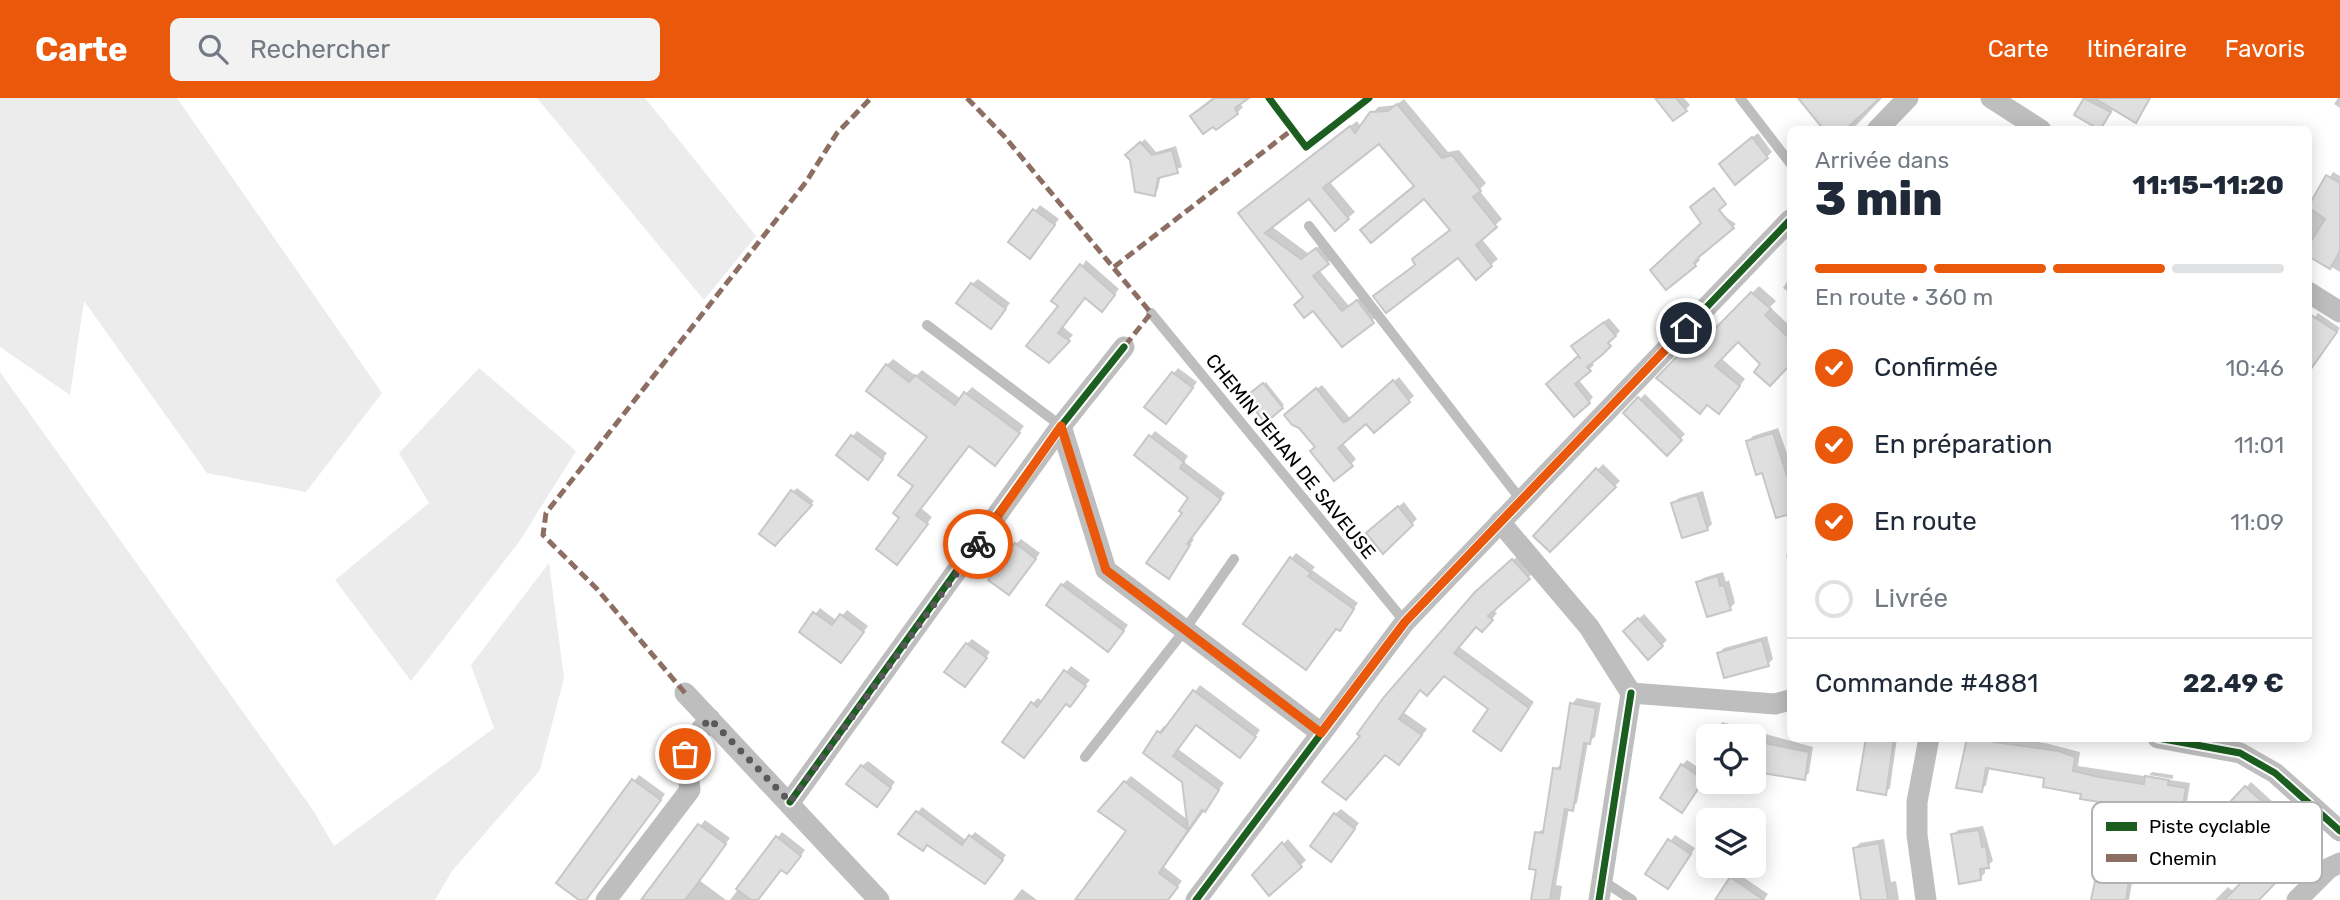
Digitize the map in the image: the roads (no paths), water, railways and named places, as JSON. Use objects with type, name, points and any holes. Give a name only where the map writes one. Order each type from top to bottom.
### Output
[{"type":"street","points":[[1881,126],[1908,98]]},
{"type":"street","points":[[1991,98],[2035,126]]},
{"type":"street","points":[[1196,900],[1405,622],[1787,223]]},
{"type":"street","points":[[2312,294],[2340,312]]},
{"type":"street","points":[[790,802],[1061,426],[1124,347]]},
{"type":"street","points":[[1061,426],[1106,570],[1321,733]]},
{"type":"street","points":[[1500,522],[1588,627],[1631,693],[1601,890]]},
{"type":"street","points":[[685,693],[879,900]]},
{"type":"street","points":[[1631,693],[1775,704],[1787,701]]},
{"type":"street","points":[[606,900],[690,790],[685,749],[710,719]]},
{"type":"street","points":[[1926,900],[1917,835],[1917,802],[1928,742]]},
{"type":"street","points":[[2180,742],[2240,753],[2275,773],[2308,802]]},
{"type":"street","points":[[2322,815],[2340,831]]},
{"type":"street","points":[[2322,875],[2340,863]]},
{"type":"street","points":[[2297,900],[2314,883]]},
{"type":"lane","points":[[1740,98],[1787,159]]},
{"type":"lane","points":[[1309,226],[1521,500]]},
{"type":"lane","name":"CHEMIN JEHAN DE SAVEUSE","points":[[1151,313],[1405,622]]},
{"type":"lane","points":[[927,325],[1061,426]]},
{"type":"lane","points":[[1085,757],[1184,631],[1234,559]]},
{"type":"lane","points":[[1601,890],[1632,900]]}]
